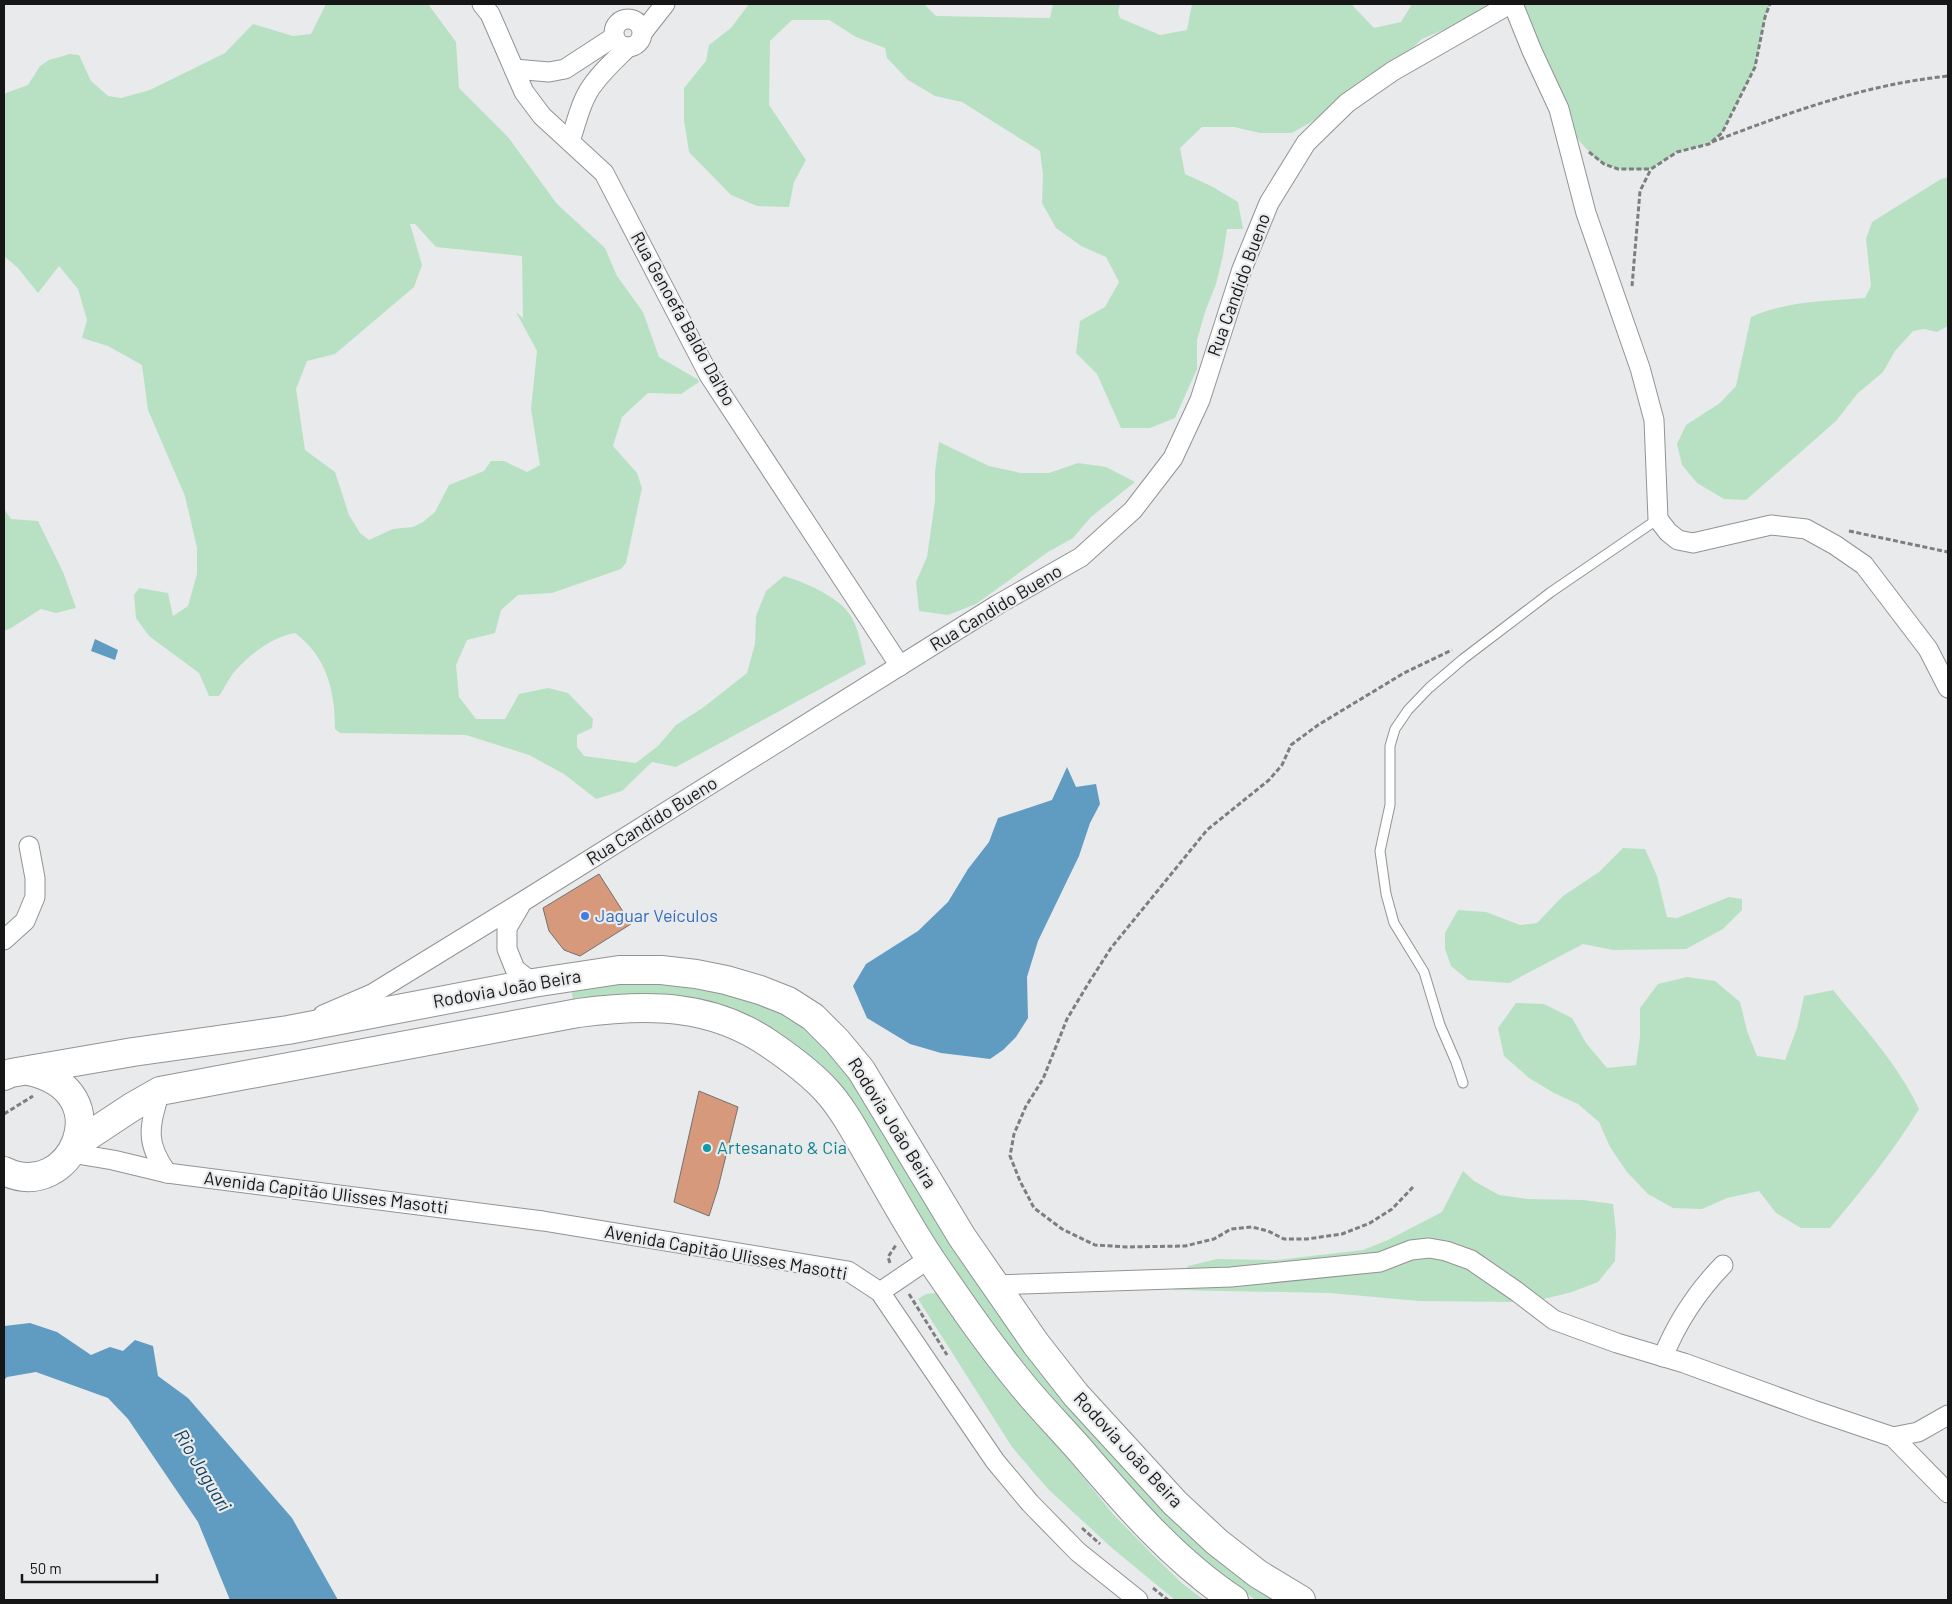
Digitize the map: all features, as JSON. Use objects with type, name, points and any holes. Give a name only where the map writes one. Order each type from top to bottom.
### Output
[{"type":"main road","name":"Rodovia João Beira","points":[[16,1074],[133,1052],[288,1030],[534,983],[619,970],[661,970],[696,974],[726,980],[788,1001],[813,1017],[837,1041],[861,1070],[962,1237],[1036,1344],[1076,1395],[1175,1503],[1217,1542],[1251,1569],[1301,1600]]},
{"type":"main road","name":"Rodovia João Beira","points":[[4,1196],[53,1170],[63,1162],[74,1148],[132,1107],[160,1091],[622,1007],[669,1008],[704,1014],[742,1028],[769,1043],[802,1068],[827,1091],[854,1131],[930,1258],[979,1329],[1019,1381],[1112,1488],[1185,1561],[1234,1600]]},
{"type":"main road","name":"Rodovia João Beira","points":[[16,1074],[45,1075],[63,1086],[71,1096],[78,1111],[80,1128],[74,1148]]},
{"type":"main road","name":"Rodovia João Beira","points":[[4,1171],[11,1175],[26,1177],[42,1175]]},
{"type":"street","name":"Rua Genoefa Baldo Dal'bo","points":[[482,4],[490,14],[524,92],[542,116],[604,173],[709,375],[900,666]]},
{"type":"street","points":[[514,69],[549,72],[565,69],[621,42],[635,46],[641,40],[643,32],[665,4]]},
{"type":"street","points":[[1512,4],[1559,109],[1586,213],[1640,368],[1654,420],[1658,519],[1668,532],[1678,540],[1694,543],[1771,525],[1806,529],[1835,545],[1864,565],[1928,649],[1948,688]]},
{"type":"street","name":"Rua Candido Bueno","points":[[288,1030],[372,994],[997,606],[1081,557],[1133,510],[1172,458],[1200,400],[1242,269],[1269,203],[1306,143],[1347,103],[1393,71],[1512,4]]},
{"type":"street","points":[[621,42],[614,26],[620,20],[626,18],[634,19],[640,25],[643,32]]},
{"type":"street","points":[[570,141],[581,106],[588,92],[621,42]]},
{"type":"street","points":[[4,940],[26,921],[35,897],[36,878],[29,846]]},
{"type":"street","points":[[522,902],[507,928],[507,949],[516,969],[534,983]]},
{"type":"street","points":[[160,1091],[152,1120],[150,1136],[156,1158],[166,1173]]},
{"type":"street","name":"Avenida Capitão Ulisses Masotti","points":[[74,1148],[166,1173],[543,1221],[848,1271],[880,1292],[995,1462],[1030,1503],[1078,1552],[1138,1600]]},
{"type":"street","points":[[994,1285],[1231,1277],[1380,1262],[1411,1250],[1428,1248],[1446,1251],[1471,1260],[1554,1320],[1663,1356],[1893,1437],[1948,1492]]},
{"type":"street","points":[[880,1292],[930,1258]]},
{"type":"street","points":[[1663,1356],[1672,1333],[1689,1306],[1705,1284],[1723,1265]]},
{"type":"street","points":[[1893,1437],[1918,1432],[1948,1415]]},
{"type":"lane","points":[[1463,1083],[1440,1025],[1424,972],[1394,924],[1386,894],[1380,851],[1390,805],[1390,746],[1394,730],[1408,710],[1429,688],[1463,658],[1551,592],[1658,519]]},
{"type":"path","points":[[1709,144],[1722,133],[1755,67],[1765,16],[1770,4]]},
{"type":"path","points":[[1632,292],[1640,191],[1652,170],[1677,152],[1709,144],[1829,99],[1872,88],[1948,76]]},
{"type":"path","points":[[1588,151],[1604,164],[1618,169],[1652,170]]},
{"type":"path","points":[[1841,530],[1948,552]]},
{"type":"path","points":[[1413,1187],[1392,1209],[1370,1223],[1342,1234],[1307,1239],[1284,1239],[1268,1231],[1252,1227],[1231,1229],[1214,1239],[1185,1246],[1127,1247],[1094,1245],[1062,1229],[1034,1208],[1010,1156],[1014,1134],[1026,1106],[1043,1079],[1067,1018],[1111,948],[1207,830],[1269,780],[1282,765],[1291,745],[1318,725],[1404,673],[1454,649]]},
{"type":"path","points":[[4,1114],[30,1097],[63,1086]]},
{"type":"path","points":[[898,1238],[896,1246],[888,1257],[899,1279],[952,1362]]},
{"type":"path","points":[[1075,1521],[1103,1547]]},
{"type":"path","points":[[1146,1583],[1168,1600]]},
{"type":"green space","points":[[326,4],[428,4],[456,42],[459,88],[508,137],[557,204],[605,248],[617,276],[643,312],[659,357],[699,382],[681,394],[648,393],[622,417],[613,446],[637,473],[642,488],[626,563],[621,569],[552,593],[518,595],[501,610],[495,633],[467,640],[456,665],[459,697],[476,719],[505,719],[519,694],[548,688],[568,693],[593,719],[592,728],[577,735],[577,747],[584,756],[636,763],[658,746],[676,725],[704,707],[747,673],[755,644],[756,616],[766,591],[784,576],[824,593],[842,606],[854,622],[866,664],[676,767],[652,762],[622,791],[596,799],[564,774],[529,755],[466,735],[340,733],[335,729],[331,688],[322,664],[306,642],[295,633],[271,642],[248,658],[234,673],[219,696],[209,696],[199,673],[149,636],[136,618],[134,595],[139,588],[168,593],[173,616],[188,606],[197,574],[197,548],[185,496],[148,410],[142,365],[108,346],[82,338],[87,320],[78,289],[59,266],[38,293],[18,268],[4,256],[4,96],[6,93],[28,85],[40,66],[49,60],[70,54],[79,55],[91,81],[108,96],[121,98],[150,90],[225,53],[253,24],[293,36],[311,34]],"holes":[[[410,224],[415,224],[436,247],[522,256],[523,318],[516,312],[537,351],[531,409],[540,465],[527,472],[504,461],[491,461],[484,471],[449,485],[435,512],[423,522],[413,527],[393,529],[369,540],[360,533],[349,515],[335,472],[305,450],[296,389],[307,361],[335,354],[414,287],[422,265]]]},
{"type":"green space","points":[[749,4],[924,4],[936,16],[1050,18],[1053,4],[1120,4],[1118,12],[1120,18],[1160,35],[1187,30],[1192,4],[1353,4],[1374,28],[1401,22],[1412,4],[1487,4],[1476,13],[1422,39],[1400,60],[1346,102],[1292,133],[1260,133],[1234,127],[1202,127],[1180,148],[1185,174],[1211,186],[1238,202],[1243,229],[1227,229],[1216,284],[1197,340],[1197,369],[1175,418],[1150,428],[1121,428],[1097,374],[1076,353],[1080,321],[1105,307],[1119,282],[1106,257],[1081,246],[1056,228],[1042,203],[1043,175],[1040,151],[962,102],[935,96],[908,80],[887,58],[885,48],[856,37],[829,20],[792,20],[770,41],[769,105],[806,160],[794,182],[789,207],[757,206],[731,195],[689,152],[684,120],[684,88],[706,61],[709,45],[731,28]]},
{"type":"green space","points":[[1513,4],[1770,4],[1765,17],[1755,67],[1722,133],[1709,144],[1677,152],[1651,169],[1646,170],[1618,169],[1604,164],[1594,157],[1571,132]]},
{"type":"green space","points":[[1948,177],[1948,326],[1937,332],[1924,329],[1913,331],[1895,351],[1883,372],[1857,394],[1836,421],[1746,500],[1724,499],[1697,483],[1682,465],[1677,444],[1686,425],[1720,403],[1736,386],[1751,317],[1792,305],[1865,298],[1871,286],[1866,239],[1872,222],[1941,179]]},
{"type":"green space","points":[[939,442],[989,466],[1021,473],[1049,473],[1078,463],[1106,467],[1135,482],[1091,517],[1073,538],[1048,552],[976,604],[948,615],[919,611],[916,582],[927,557],[935,501],[935,472]]},
{"type":"green space","points":[[4,509],[11,519],[38,521],[63,572],[76,608],[56,613],[41,609],[4,631]]},
{"type":"green space","points":[[1623,848],[1645,849],[1657,876],[1667,917],[1677,918],[1729,897],[1742,899],[1742,910],[1723,929],[1686,949],[1613,950],[1583,944],[1509,983],[1468,980],[1451,966],[1445,949],[1445,933],[1458,910],[1486,912],[1520,925],[1537,923],[1563,896],[1599,872]]},
{"type":"green space","points":[[1687,977],[1715,981],[1740,1002],[1747,1031],[1757,1056],[1785,1060],[1797,1028],[1804,996],[1833,990],[1879,1046],[1911,1092],[1919,1109],[1877,1170],[1830,1228],[1801,1228],[1776,1213],[1759,1191],[1727,1198],[1702,1209],[1673,1208],[1648,1194],[1627,1172],[1610,1147],[1599,1122],[1578,1104],[1554,1093],[1529,1078],[1504,1056],[1498,1028],[1516,1003],[1544,1004],[1572,1018],[1586,1043],[1607,1068],[1636,1065],[1640,1037],[1640,1008],[1658,984]]},
{"type":"green space","points":[[596,983],[691,984],[751,999],[797,1020],[836,1054],[954,1247],[996,1312],[1026,1352],[1277,1600],[1256,1600],[1210,1567],[1171,1531],[1042,1394],[784,1041],[574,1005],[571,988]]},
{"type":"green space","points":[[1463,1171],[1474,1181],[1499,1195],[1527,1199],[1584,1200],[1613,1204],[1616,1232],[1615,1261],[1598,1282],[1572,1292],[1544,1299],[1512,1302],[1419,1301],[1330,1293],[1174,1290],[1188,1266],[1217,1259],[1277,1260],[1363,1250],[1388,1240],[1442,1212]]},
{"type":"green space","points":[[935,1293],[942,1295],[988,1361],[1113,1514],[1183,1584],[1204,1600],[1175,1600],[1112,1548],[1048,1489],[1012,1447],[918,1299],[926,1294]]},
{"type":"water","points":[[95,639],[118,650],[115,660],[91,651]]},
{"type":"water","points":[[1067,767],[1076,787],[1096,784],[1100,804],[1090,823],[1079,856],[1038,941],[1027,977],[1028,1018],[1016,1037],[1003,1050],[990,1059],[941,1053],[910,1044],[867,1018],[853,986],[866,964],[918,931],[948,902],[968,869],[989,842],[998,818],[1052,800]]},
{"type":"water","name":"Rio Jaguari","points":[[30,1323],[57,1332],[91,1355],[110,1347],[123,1351],[135,1340],[153,1346],[158,1376],[188,1398],[292,1518],[338,1600],[230,1600],[198,1522],[128,1419],[108,1398],[36,1372],[7,1377],[4,1380],[4,1326]]},
{"type":"building","name":"Jaguar Veículos","points":[[599,874],[631,924],[580,956],[564,950],[549,931],[543,908]]},
{"type":"building","name":"Artesanato & Cia","points":[[699,1091],[738,1107],[709,1216],[674,1202]]},
{"type":"place","name":"Jaguar Veículos","points":[[585,916]]},
{"type":"place","name":"Artesanato & Cia","points":[[707,1148]]}]
